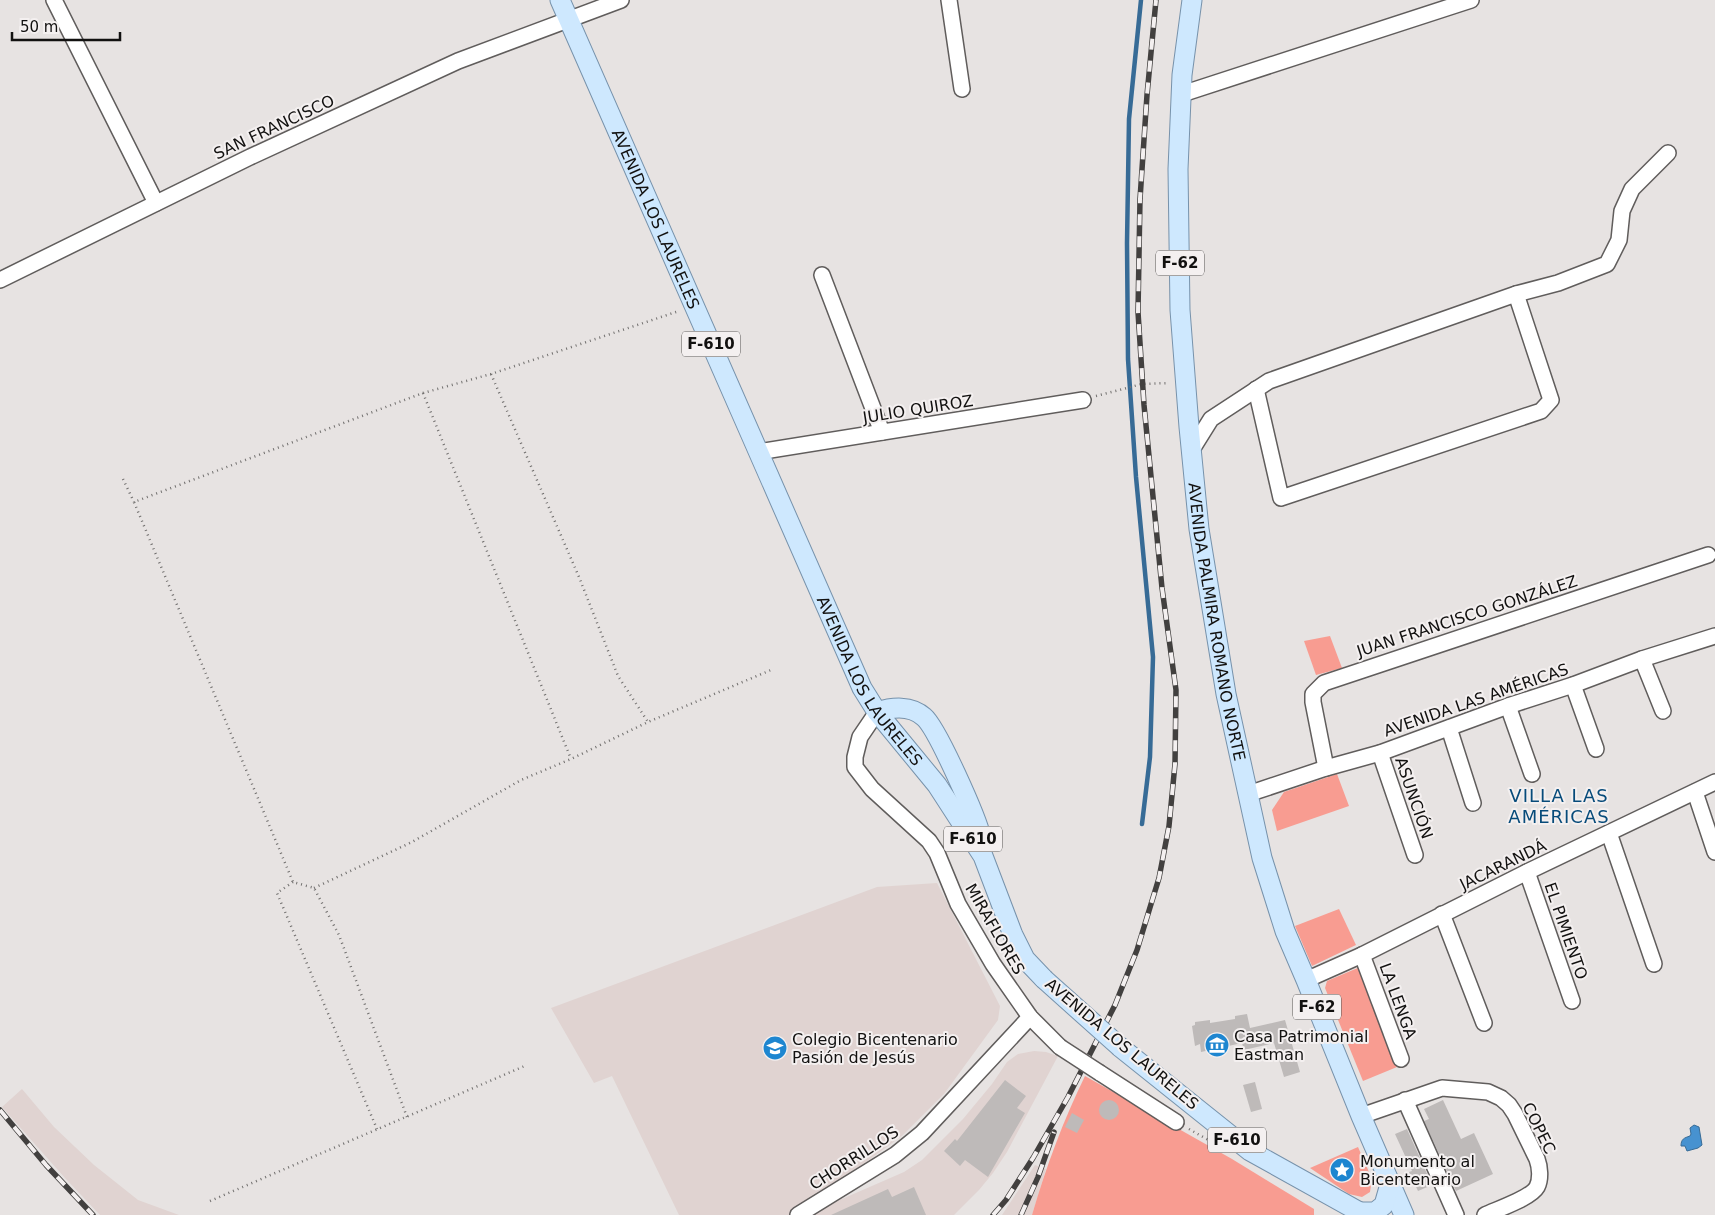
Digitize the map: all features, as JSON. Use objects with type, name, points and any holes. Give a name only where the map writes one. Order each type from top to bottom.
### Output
[{"type":"main road","name":"AVENIDA LOS LAURELES","points":[[560,0],[862,688],[877,712],[937,785],[984,856],[1013,935],[1025,959],[1120,1047],[1250,1151],[1363,1214]]},
{"type":"main road","name":"AVENIDA PALMIRA ROMANO NORTE","points":[[1192,0],[1182,94],[1178,168],[1180,310],[1199,528],[1226,694],[1262,858],[1285,931],[1404,1215]]},
{"type":"main road","points":[[877,712],[887,709],[911,709],[925,717],[934,731],[968,803],[980,833],[984,847],[984,856]]},
{"type":"main road","points":[[1363,1214],[1375,1212],[1384,1205],[1390,1184]]},
{"type":"street","points":[[54,0],[156,203]]},
{"type":"street","name":"SAN FRANCISCO","points":[[0,280],[250,157],[458,61],[621,0]]},
{"type":"street","points":[[949,0],[962,89]]},
{"type":"street","points":[[1182,94],[1471,0]]},
{"type":"street","points":[[1191,451],[1211,419],[1269,381],[1607,264],[1619,240],[1622,211],[1632,189],[1668,153]]},
{"type":"street","points":[[822,275],[882,432]]},
{"type":"street","points":[[1256,389],[1281,498],[1540,411],[1551,400],[1516,294]]},
{"type":"street","name":"JULIO QUIROZ","points":[[758,452],[1083,400]]},
{"type":"street","name":"JUAN FRANCISCO GONZÁLEZ","points":[[1326,768],[1312,702],[1314,694],[1324,683],[1708,554]]},
{"type":"street","name":"AVENIDA LAS AMÉRICAS","points":[[1248,794],[1326,768],[1380,753],[1508,706],[1573,685],[1642,658],[1714,638]]},
{"type":"street","points":[[1642,658],[1663,711]]},
{"type":"street","points":[[1573,685],[1596,749]]},
{"type":"street","points":[[1508,706],[1532,774]]},
{"type":"street","name":"MIRAFLORES","points":[[877,712],[860,737],[855,756],[855,768],[872,789],[929,841],[937,853],[958,904],[993,964],[1030,1017],[1060,1047],[1176,1122]]},
{"type":"street","points":[[1449,728],[1473,802]]},
{"type":"street","name":"ASUNCIÓN","points":[[1380,753],[1415,855]]},
{"type":"street","name":"JACARANDÁ","points":[[1306,980],[1362,955],[1526,872],[1715,782]]},
{"type":"street","points":[[1695,792],[1715,852]]},
{"type":"street","points":[[1609,833],[1654,964]]},
{"type":"street","name":"EL PIMIENTO","points":[[1526,872],[1572,1001]]},
{"type":"street","points":[[1442,914],[1484,1023]]},
{"type":"street","name":"LA LENGA","points":[[1362,955],[1401,1059]]},
{"type":"street","name":"CHORRILLOS","points":[[798,1215],[894,1156],[922,1133],[1030,1017]]},
{"type":"street","name":"COPEC","points":[[1361,1116],[1442,1088],[1488,1092],[1500,1098],[1512,1110],[1537,1159],[1539,1165],[1538,1185],[1530,1194],[1485,1215]]},
{"type":"street","points":[[1405,1100],[1456,1215]]},
{"type":"path","points":[[134,502],[423,393],[491,374],[694,306]]},
{"type":"path","points":[[491,374],[579,577],[618,676],[648,722]]},
{"type":"path","points":[[1083,400],[1142,384],[1186,382]]},
{"type":"path","points":[[423,393],[571,759]]},
{"type":"path","points":[[124,479],[294,882]]},
{"type":"path","points":[[377,1129],[277,893],[294,882],[314,888],[412,842],[521,780],[571,759],[648,722],[771,670]]},
{"type":"path","points":[[314,888],[340,935],[407,1117]]},
{"type":"path","points":[[210,1201],[527,1065]]},
{"type":"shaded area","points":[[1330,636],[1342,668],[1316,675],[1304,641]]},
{"type":"shaded area","points":[[1337,774],[1349,806],[1277,831],[1272,810],[1284,792]]},
{"type":"shaded area","name":"Colegio Bicentenario Pasión de Jesús","points":[[937,883],[1000,1006],[998,1020],[944,1094],[903,1135],[862,1165],[818,1192],[826,1206],[904,1172],[922,1160],[963,1119],[992,1084],[1007,1062],[1018,1054],[1034,1051],[1058,1056],[1007,1152],[993,1173],[954,1215],[679,1215],[612,1076],[594,1083],[551,1008],[877,887]]},
{"type":"shaded area","points":[[1339,909],[1356,945],[1312,966],[1295,926]]},
{"type":"shaded area","points":[[1360,967],[1397,1067],[1363,1081],[1325,988],[1327,981]]},
{"type":"shaded area","points":[[1085,1076],[1232,1159],[1314,1209],[1314,1215],[1032,1215],[1055,1144]]},
{"type":"shaded area","points":[[22,1089],[54,1127],[94,1165],[138,1200],[179,1215],[100,1215],[2,1107]]},
{"type":"shaded area","points":[[1358,1147],[1372,1179],[1370,1192],[1362,1197],[1349,1194],[1310,1168]]},
{"type":"shaded area","points":[[1035,1165],[1046,1169],[1032,1215],[1002,1215]]},
{"type":"water","points":[[1694,1125],[1699,1127],[1702,1145],[1687,1151],[1685,1146],[1681,1146],[1682,1140],[1690,1136],[1690,1128]]},
{"type":"building","name":"Casa Patrimonial Eastman","points":[[1247,1014],[1250,1028],[1285,1020],[1300,1072],[1284,1077],[1274,1043],[1244,1050],[1242,1043],[1201,1052],[1200,1044],[1195,1046],[1192,1026],[1195,1025],[1195,1022],[1210,1020],[1210,1023],[1235,1019],[1235,1016]]},
{"type":"building","points":[[1005,1080],[1026,1096],[1017,1108],[1025,1113],[988,1177],[965,1160],[960,1166],[944,1151],[955,1139],[957,1141]]},
{"type":"building","points":[[1255,1082],[1262,1109],[1251,1112],[1243,1085]]},
{"type":"building","points":[[1109,1100],[1116,1103],[1119,1110],[1116,1117],[1109,1120],[1102,1117],[1099,1110],[1102,1103]]},
{"type":"building","points":[[1443,1100],[1461,1139],[1474,1133],[1493,1174],[1456,1191],[1424,1121],[1429,1119],[1424,1109]]},
{"type":"building","points":[[1072,1113],[1084,1120],[1077,1133],[1065,1127]]},
{"type":"building","points":[[1407,1129],[1432,1185],[1418,1191],[1409,1172],[1412,1171],[1395,1134]]},
{"type":"building","points":[[914,1187],[926,1215],[831,1215],[888,1189],[892,1197]]},
{"type":"waterway","points":[[1141,0],[1129,119],[1127,243],[1128,359],[1136,477],[1153,657],[1150,757],[1142,824]]},
{"type":"railway","points":[[993,1215],[1006,1200],[1033,1158],[1068,1097],[1115,1005],[1137,950],[1159,878],[1169,826],[1175,764],[1176,690],[1162,588],[1144,405],[1138,312],[1140,199],[1156,0]]},
{"type":"railway","points":[[0,1110],[46,1165],[93,1215]]},
{"type":"railway","points":[[1021,1215],[1038,1177],[1054,1132]]},
{"type":"place","name":"Casa Patrimonial Eastman","points":[[1217,1045]]},
{"type":"place","name":"Colegio Bicentenario Pasión de Jesús","points":[[775,1048]]},
{"type":"place","name":"Monumento al Bicentenario","points":[[1342,1170]]},
{"type":"district","name":"VILLA LAS AMÉRICAS","points":[[1559,805]]}]
